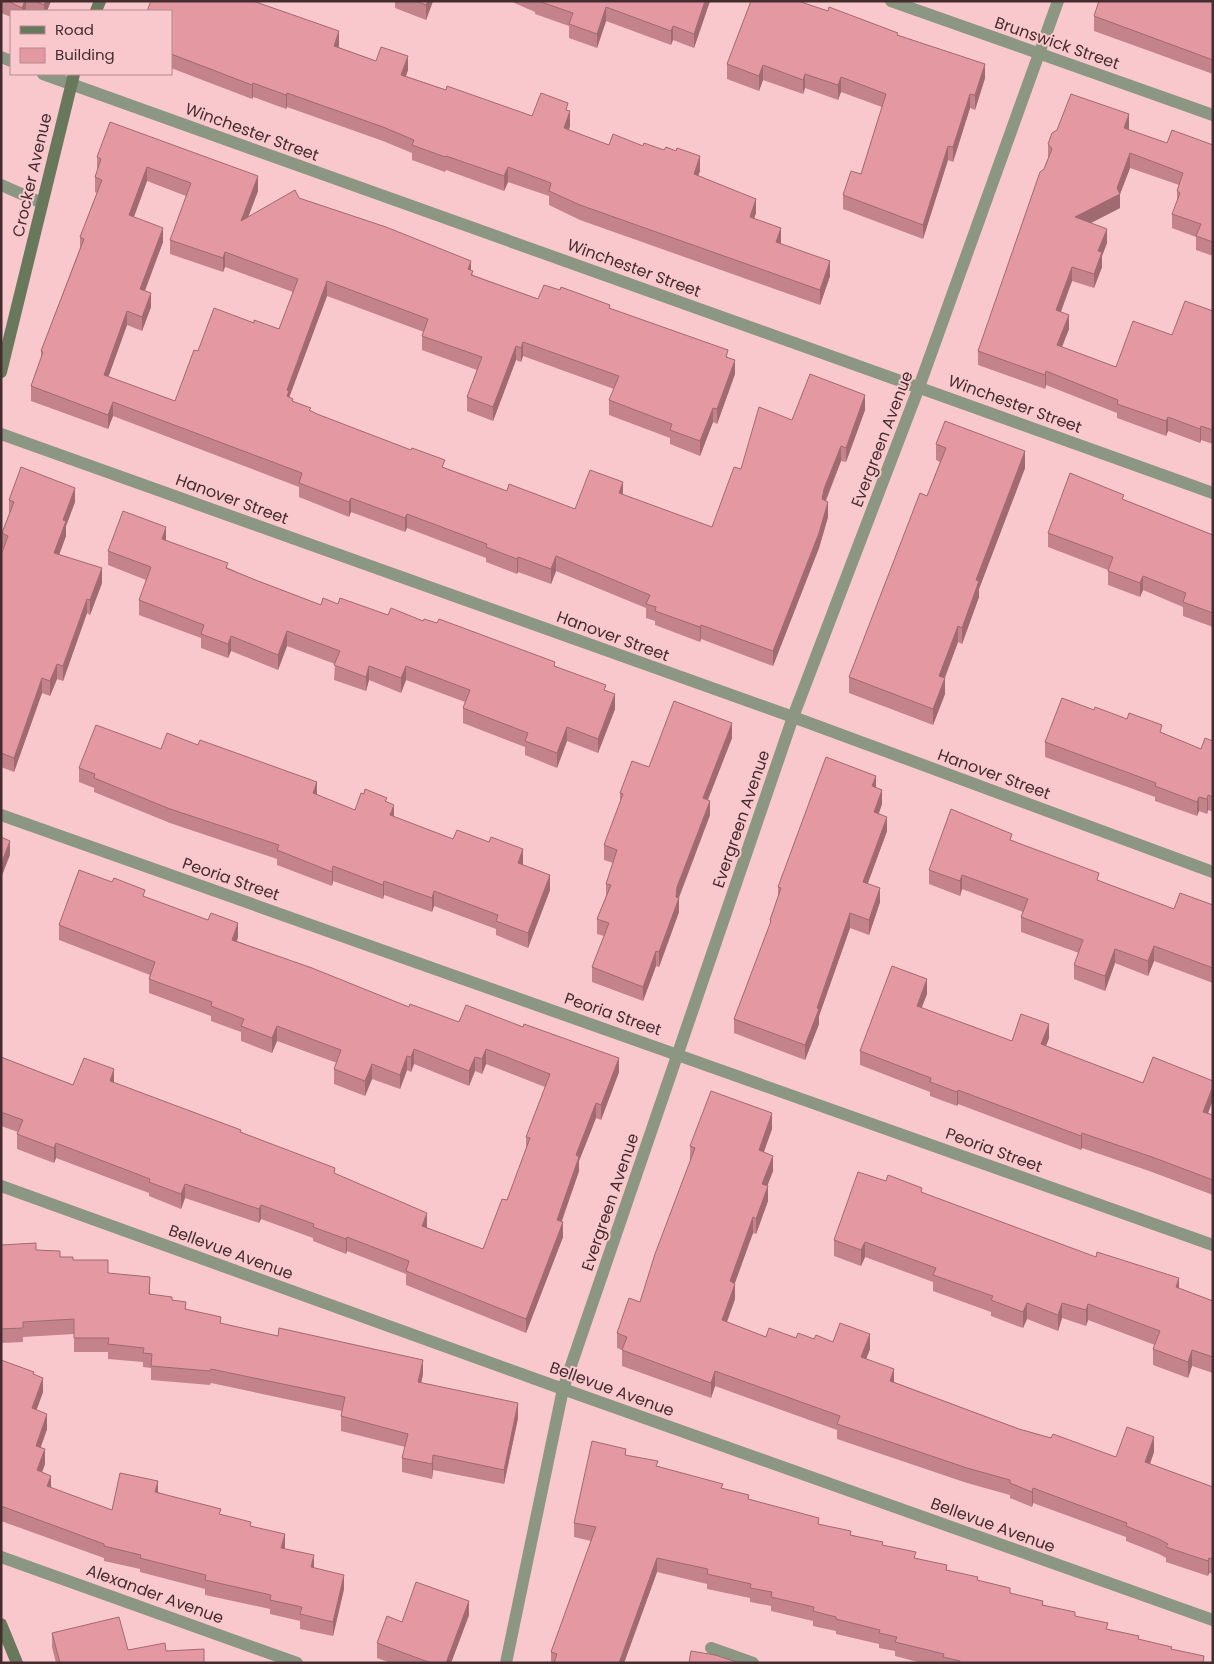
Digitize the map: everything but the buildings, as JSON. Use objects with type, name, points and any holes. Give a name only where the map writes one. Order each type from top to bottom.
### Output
[{"type":"street","name":"Brunswick Street","points":[[891,1],[1213,115]]},
{"type":"street","name":"Evergreen Avenue","points":[[506,1663],[563,1389],[793,718],[919,386],[1058,1]]},
{"type":"street","name":"Winchester Street","points":[[50,75],[72,79],[1213,493]]},
{"type":"street","name":"Crocker Avenue","points":[[1,372],[72,79]]},
{"type":"street","points":[[1,186],[42,203]]},
{"type":"street","name":"Hanover Street","points":[[1,434],[793,718],[1213,872]]},
{"type":"street","name":"Peoria Street","points":[[1,815],[1213,1245]]},
{"type":"street","name":"Bellevue Avenue","points":[[1,1186],[563,1389],[1213,1620]]},
{"type":"street","name":"Alexander Avenue","points":[[1,1556],[297,1663]]},
{"type":"street","points":[[1,1624],[17,1663]]},
{"type":"street","points":[[711,1648],[753,1663]]}]
